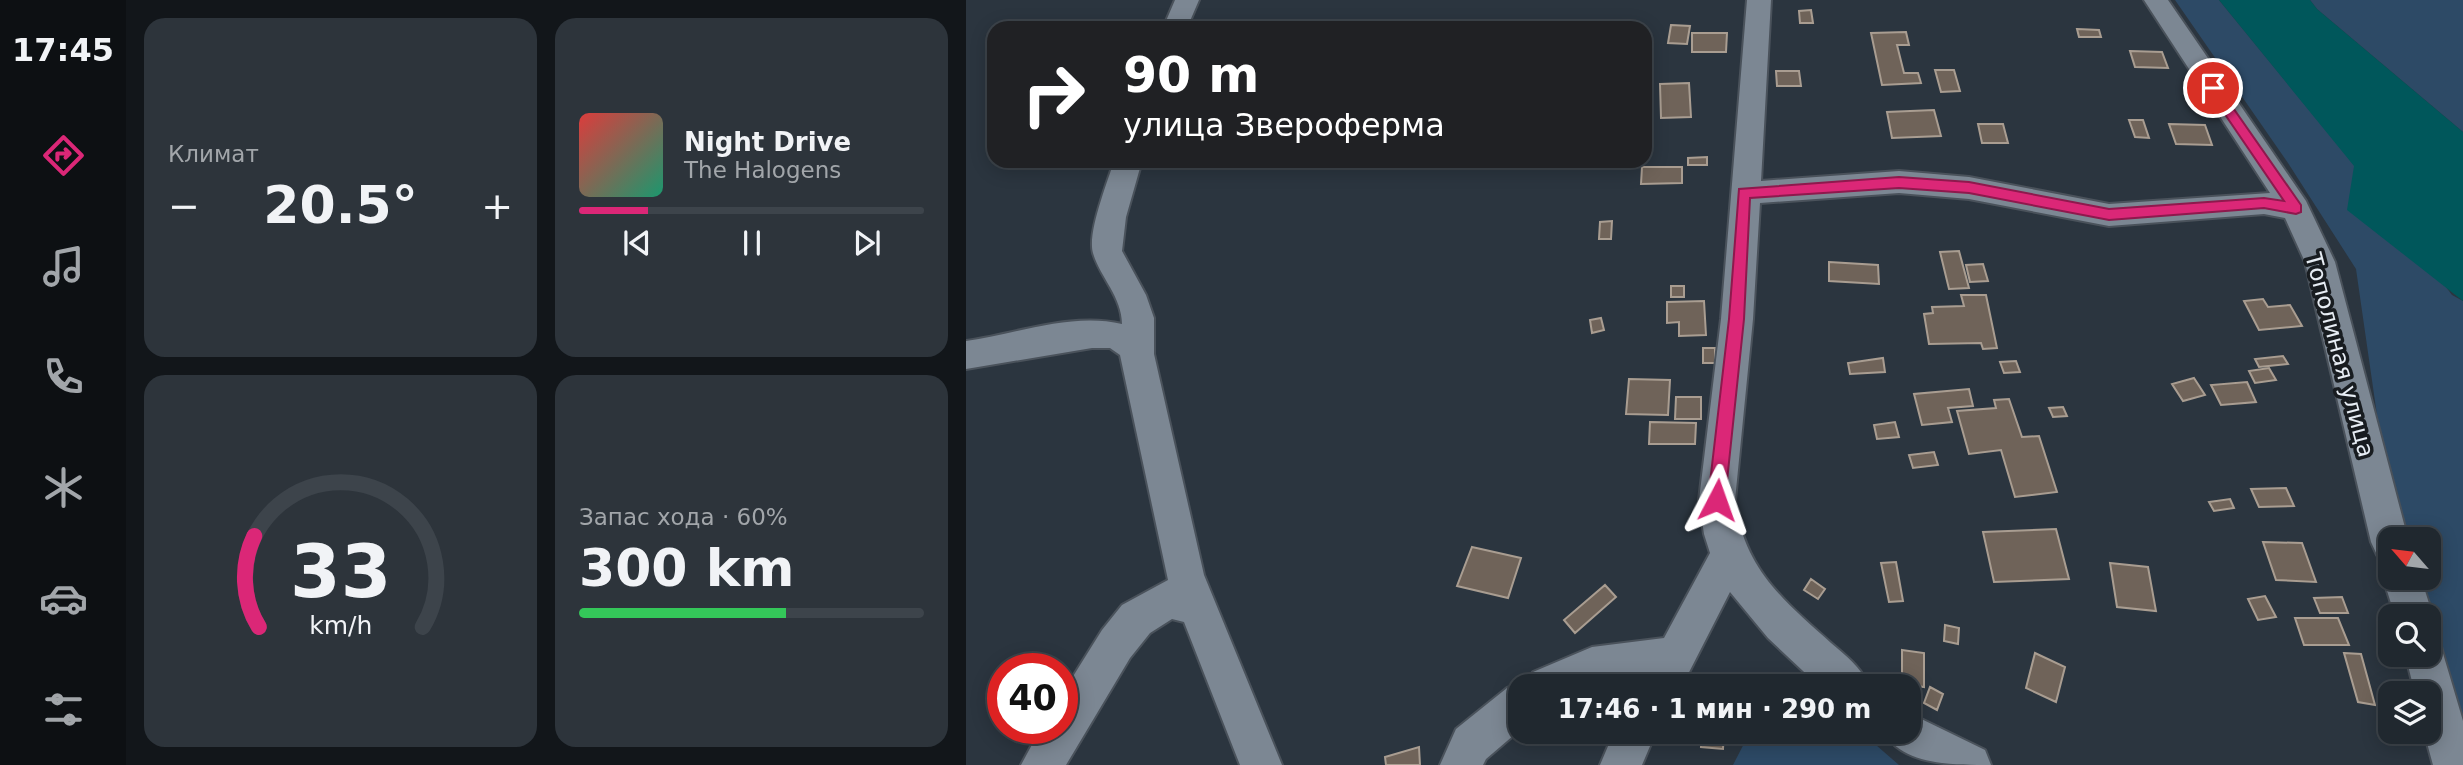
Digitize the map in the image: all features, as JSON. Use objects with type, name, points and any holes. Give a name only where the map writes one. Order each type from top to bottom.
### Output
[{"type":"street","points":[[1178,21],[1186,0]]},
{"type":"street","points":[[1759,0],[1737,319],[1717,500],[1720,528],[1729,555],[1746,582],[1767,607],[1837,674]]},
{"type":"street","name":"Тополиная улица","points":[[2156,0],[2296,209],[2320,262],[2386,527]]},
{"type":"street","points":[[1126,168],[1111,217],[1107,251],[1139,318],[1138,354],[1185,575],[1261,765]]},
{"type":"street","points":[[1744,193],[1899,183],[1969,188],[2109,215],[2264,203],[2296,209]]},
{"type":"street","points":[[966,355],[985,354],[1049,339],[1108,335],[1123,337],[1133,345],[1138,354]]},
{"type":"street","points":[[1575,674],[1614,662],[1667,672],[1729,555]]},
{"type":"street","points":[[1042,765],[1116,644],[1136,618],[1168,598],[1197,605]]},
{"type":"street","points":[[2428,667],[2454,765]]},
{"type":"street","points":[[1461,765],[1471,744],[1508,713]]},
{"type":"street","points":[[1921,742],[1970,765]]},
{"type":"street","points":[[1622,765],[1630,744]]},
{"type":"shaded area","points":[[2175,0],[2219,0],[2355,166],[2452,295],[2463,301],[2463,720],[2441,649],[2441,604],[2427,604],[2423,590],[2441,590],[2441,527],[2403,527],[2384,464],[2356,269],[2288,163]]},
{"type":"shaded area","points":[[2219,0],[2310,0],[2317,9],[2463,132],[2463,301],[2347,210],[2354,166]]},
{"type":"shaded area","points":[[2310,0],[2463,0],[2463,132],[2317,9]]},
{"type":"shaded area","points":[[1744,744],[1875,744],[1899,765],[1733,765]]},
{"type":"building","points":[[1811,10],[1813,23],[1800,23],[1799,11]]},
{"type":"building","points":[[1671,25],[1690,26],[1687,44],[1668,43]]},
{"type":"building","points":[[2077,29],[2099,30],[2101,37],[2079,37]]},
{"type":"building","points":[[1906,32],[1909,45],[1897,45],[1904,73],[1918,73],[1921,83],[1882,85],[1871,33]]},
{"type":"building","points":[[1692,33],[1727,33],[1726,52],[1692,52]]},
{"type":"building","points":[[2130,51],[2162,52],[2168,68],[2135,67]]},
{"type":"building","points":[[1935,70],[1954,70],[1960,91],[1941,92]]},
{"type":"building","points":[[1776,71],[1799,71],[1801,86],[1777,86]]},
{"type":"building","points":[[1689,83],[1691,117],[1661,118],[1660,84]]},
{"type":"building","points":[[1934,110],[1941,136],[1892,138],[1887,112]]},
{"type":"building","points":[[2129,120],[2143,120],[2149,138],[2135,137]]},
{"type":"building","points":[[1978,124],[2003,124],[2008,143],[1982,143]]},
{"type":"building","points":[[2169,124],[2205,125],[2212,145],[2176,144]]},
{"type":"building","points":[[1707,157],[1707,165],[1688,165],[1688,158]]},
{"type":"building","points":[[1682,167],[1682,183],[1641,184],[1642,168]]},
{"type":"building","points":[[1612,221],[1611,239],[1599,239],[1600,222]]},
{"type":"building","points":[[1959,251],[1969,288],[1949,289],[1940,252]]},
{"type":"building","points":[[1829,262],[1878,265],[1879,284],[1829,281]]},
{"type":"building","points":[[1983,264],[1988,281],[1970,282],[1966,265]]},
{"type":"building","points":[[1671,286],[1684,286],[1684,297],[1671,297]]},
{"type":"building","points":[[1961,295],[1986,295],[1997,348],[1983,349],[1981,343],[1929,344],[1924,314],[1933,313],[1932,307],[1964,306]]},
{"type":"building","points":[[2263,299],[2268,307],[2290,305],[2302,326],[2259,330],[2244,301]]},
{"type":"building","points":[[1704,301],[1706,335],[1679,336],[1679,322],[1667,323],[1667,302]]},
{"type":"building","points":[[1601,318],[1604,330],[1592,333],[1590,320]]},
{"type":"building","points":[[1703,348],[1715,348],[1715,363],[1703,363]]},
{"type":"building","points":[[2283,356],[2288,364],[2259,367],[2255,359]]},
{"type":"building","points":[[1883,358],[1885,372],[1850,374],[1848,363]]},
{"type":"building","points":[[2016,361],[2020,372],[2004,373],[2000,362]]},
{"type":"building","points":[[2269,368],[2276,380],[2255,383],[2249,371]]},
{"type":"building","points":[[2194,378],[2205,395],[2183,401],[2172,384]]},
{"type":"building","points":[[1629,379],[1670,380],[1668,415],[1626,414]]},
{"type":"building","points":[[2247,382],[2256,402],[2221,405],[2211,385]]},
{"type":"building","points":[[1969,389],[1973,406],[1948,408],[1952,422],[1922,425],[1914,394]]},
{"type":"building","points":[[1676,397],[1701,397],[1701,419],[1675,419]]},
{"type":"building","points":[[2009,399],[2022,437],[2039,436],[2057,492],[2015,497],[2001,450],[1969,454],[1957,411],[1996,408],[1994,400]]},
{"type":"building","points":[[2063,407],[2067,416],[2053,417],[2049,408]]},
{"type":"building","points":[[1650,422],[1696,423],[1695,444],[1649,444]]},
{"type":"building","points":[[1895,422],[1899,437],[1877,439],[1874,425]]},
{"type":"building","points":[[1934,452],[1938,465],[1913,468],[1909,455]]},
{"type":"building","points":[[2286,488],[2294,506],[2259,507],[2251,489]]},
{"type":"building","points":[[2230,499],[2234,508],[2214,511],[2209,502]]},
{"type":"building","points":[[2056,529],[2069,579],[1994,582],[1983,532]]},
{"type":"building","points":[[2263,542],[2302,543],[2316,582],[2276,580]]},
{"type":"building","points":[[1472,547],[1521,558],[1508,598],[1457,586]]},
{"type":"building","points":[[1896,562],[1903,601],[1889,602],[1881,563]]},
{"type":"building","points":[[2110,563],[2148,567],[2156,611],[2117,607]]},
{"type":"building","points":[[1811,579],[1825,589],[1818,599],[1804,590]]},
{"type":"building","points":[[1605,585],[1616,597],[1575,633],[1564,620]]},
{"type":"building","points":[[2265,596],[2276,617],[2258,620],[2248,599]]},
{"type":"building","points":[[2342,597],[2348,613],[2320,613],[2314,598]]},
{"type":"building","points":[[2295,618],[2338,618],[2349,645],[2304,645]]},
{"type":"building","points":[[1945,625],[1959,628],[1958,644],[1944,641]]},
{"type":"building","points":[[1902,650],[1924,653],[1924,687],[1921,687],[1921,674],[1902,674]]},
{"type":"building","points":[[2035,653],[2065,667],[2056,702],[2026,688]]},
{"type":"building","points":[[2344,653],[2361,654],[2375,705],[2358,702]]},
{"type":"building","points":[[1930,687],[1943,694],[1937,710],[1924,703]]},
{"type":"building","points":[[1701,744],[1723,744],[1723,749],[1701,747]]},
{"type":"building","points":[[1419,747],[1420,765],[1386,765],[1385,757]]},
{"type":"route","points":[[1717,500],[1718,470],[1737,319],[1744,193],[1899,183],[1969,188],[2109,215],[2264,203],[2296,209],[2213,88]]}]
